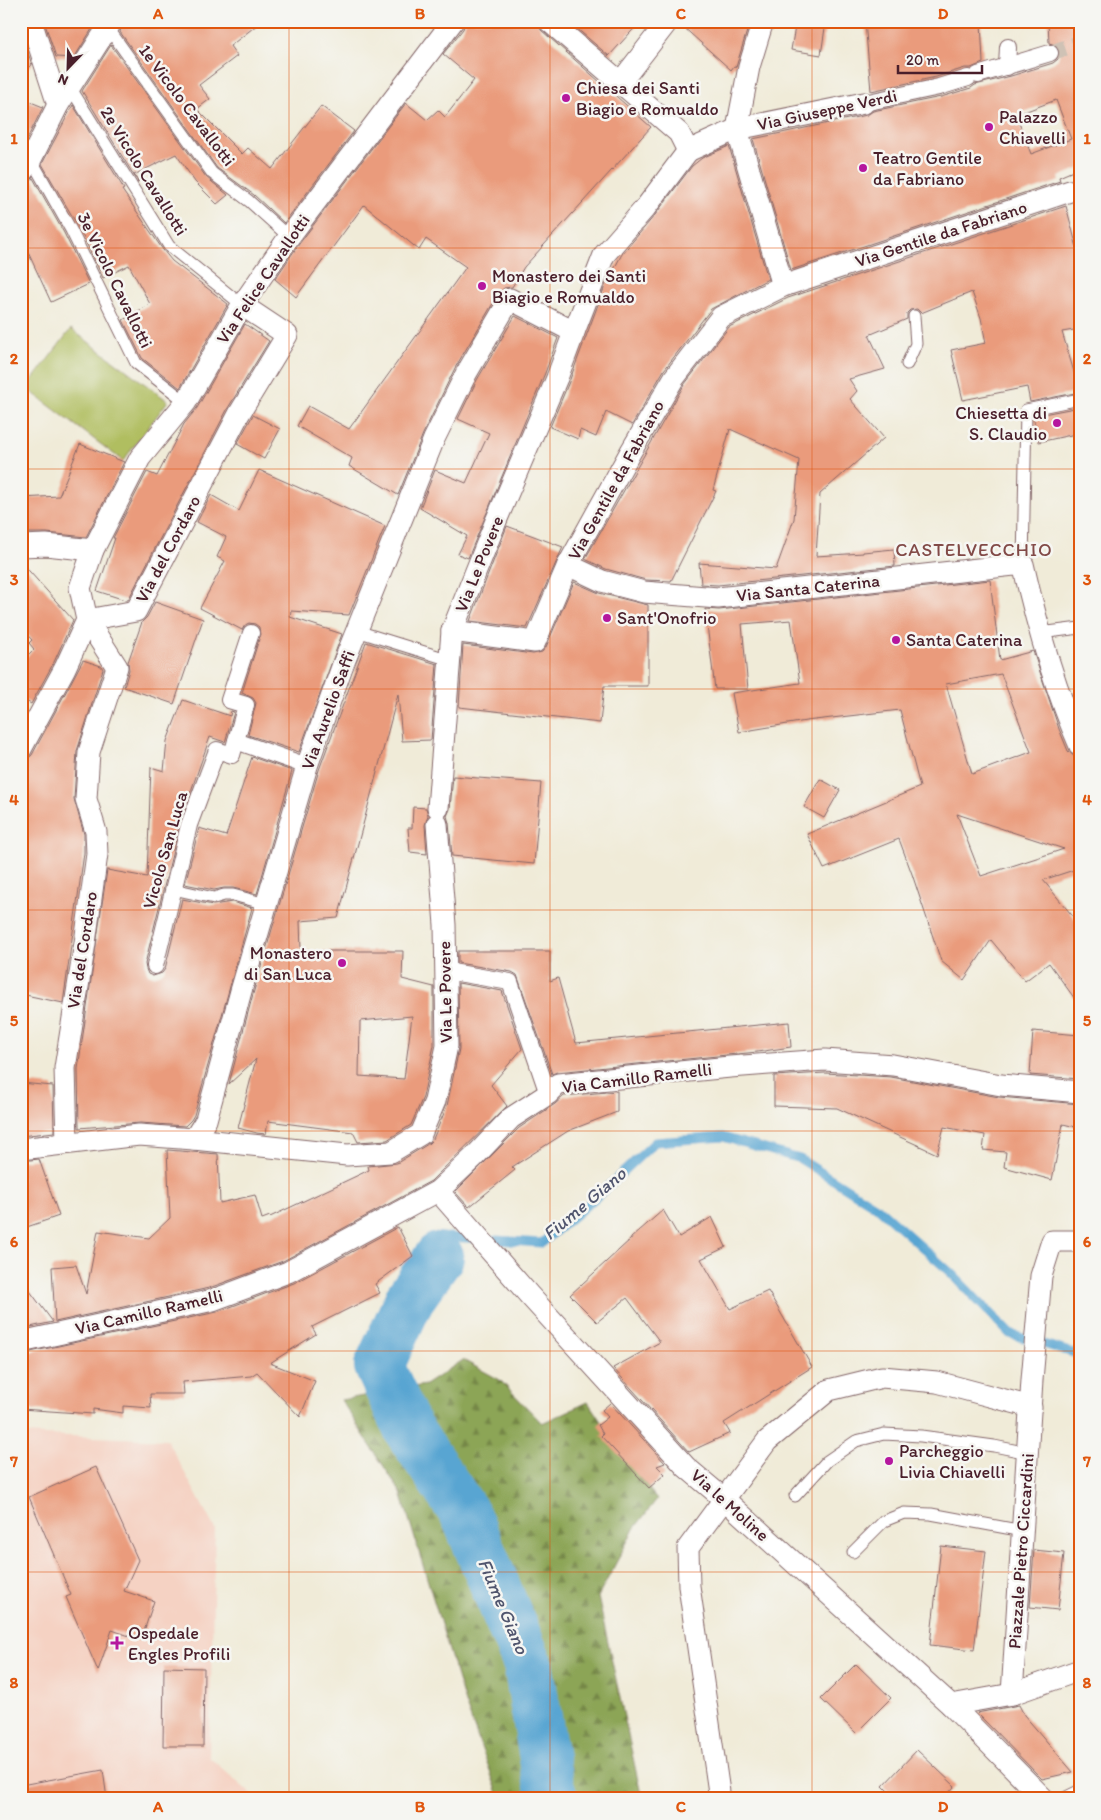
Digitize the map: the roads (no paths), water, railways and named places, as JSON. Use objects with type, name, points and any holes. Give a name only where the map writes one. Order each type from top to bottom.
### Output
[{"type":"street","points":[[31,21],[58,105]]},
{"type":"street","name":"Via Felice Cavallotti","points":[[87,620],[80,588],[93,550],[140,458],[186,402],[242,305],[289,237],[453,21]]},
{"type":"street","points":[[549,21],[679,133],[688,151]]},
{"type":"street","points":[[620,83],[668,21]]},
{"type":"street","points":[[763,21],[749,67],[736,129],[783,286]]},
{"type":"street","points":[[26,166],[58,105],[110,25]]},
{"type":"street","points":[[1007,67],[1008,46]]},
{"type":"street","name":"Via Giuseppe Verdi","points":[[688,151],[736,129],[939,87],[1050,53]]},
{"type":"street","name":"Via Le Povere","points":[[21,1150],[139,1135],[347,1155],[391,1152],[421,1134],[435,1101],[447,1046],[445,925],[437,816],[452,631],[556,378],[604,255],[646,207],[688,151]]},
{"type":"street","name":"Via Gentile da Fabriano","points":[[452,631],[535,642],[568,565],[631,451],[674,378],[721,317],[783,286],[887,255],[1075,191]]},
{"type":"street","name":"Via Aurelio Saffi","points":[[194,1139],[206,1120],[266,904],[307,766],[342,667],[434,440],[466,374],[510,299],[574,332]]},
{"type":"street","name":"Via del Cordaro","points":[[67,1143],[65,1068],[97,854],[96,832],[86,799],[89,752],[117,667],[87,620],[136,611],[239,414],[287,335],[242,305]]},
{"type":"street","points":[[21,546],[46,545],[93,550]]},
{"type":"street","points":[[1023,564],[1050,665],[1080,746]]},
{"type":"street","name":"Via Santa Caterina","points":[[568,565],[602,581],[644,592],[718,598],[1023,564]]},
{"type":"street","points":[[21,749],[65,668],[87,620]]},
{"type":"street","points":[[251,633],[230,700],[246,705],[236,741],[307,766]]},
{"type":"street","name":"Vicolo San Luca","points":[[154,966],[189,825],[217,750],[232,755],[236,741]]},
{"type":"street","points":[[446,971],[510,982],[548,1094]]},
{"type":"street","name":"Via Camillo Ramelli","points":[[21,1342],[213,1300],[288,1272],[438,1191],[511,1118],[548,1094],[558,1084],[730,1067],[825,1060],[893,1065],[1001,1084],[1080,1092]]},
{"type":"street","name":"Via le Moline","points":[[438,1191],[529,1295],[686,1467],[724,1499],[951,1705],[1044,1799]]},
{"type":"street","name":"Piazzale Pietro Ciccardini","points":[[1012,1694],[1032,1380],[1041,1276],[1052,1241],[1080,1241]]},
{"type":"street","points":[[720,1799],[689,1586],[688,1548],[768,1441],[829,1390],[882,1377],[937,1382],[1031,1407]]},
{"type":"street","points":[[951,1705],[1012,1694],[1080,1670]]},
{"type":"street","points":[[1068,1799],[1080,1793]]},
{"type":"lane","name":"1e Vicolo Cavallotti","points":[[110,25],[212,173],[249,201],[289,237]]},
{"type":"lane","name":"2e Vicolo Cavallotti","points":[[70,87],[169,246],[242,305]]},
{"type":"lane","name":"3e Vicolo Cavallotti","points":[[26,166],[71,230],[136,363],[186,402]]},
{"type":"lane","points":[[907,364],[916,344],[914,316]]},
{"type":"lane","points":[[1023,564],[1026,410],[1080,399]]},
{"type":"lane","points":[[1040,633],[1080,628]]},
{"type":"lane","points":[[357,631],[450,660]]},
{"type":"lane","points":[[173,889],[214,898],[233,895],[266,904]]},
{"type":"lane","points":[[795,1496],[827,1461],[841,1451],[856,1441],[884,1434],[921,1436],[994,1446],[1028,1453]]},
{"type":"lane","points":[[853,1552],[884,1521],[904,1513],[931,1514],[1023,1531]]},
{"type":"waterway","name":"Fiume Giano","points":[[439,1257],[448,1237],[542,1243],[600,1194],[655,1142],[723,1137],[800,1159],[878,1208],[950,1272],[1010,1334],[1080,1355]]},
{"type":"waterway","name":"Fiume Giano","points":[[439,1257],[410,1298],[379,1366],[408,1429],[465,1514],[528,1664],[547,1776],[553,1799]]},
{"type":"tunnel","points":[[1050,53],[1080,43]]},
{"type":"place","name":"Chiesa dei Santi Biagio e Romualdo","points":[[566,98]]},
{"type":"place","name":"Palazzo Chiavelli","points":[[989,127]]},
{"type":"place","name":"Teatro Gentile da Fabriano","points":[[863,168]]},
{"type":"place","name":"Monastero dei Santi Biagio e Romualdo","points":[[482,286]]},
{"type":"place","name":"Chiesetta di S. Claudio","points":[[1057,423]]},
{"type":"place","name":"Sant'Onofrio","points":[[607,618]]},
{"type":"place","name":"Santa Caterina","points":[[896,640]]},
{"type":"place","name":"Monastero di San Luca","points":[[342,963]]},
{"type":"place","name":"Parcheggio Livia Chiavelli","points":[[889,1461]]},
{"type":"place","name":"Ospedale Engles Profili","points":[[117,1643]]},
{"type":"district","name":"CASTELVECCHIO","points":[[974,549]]}]
